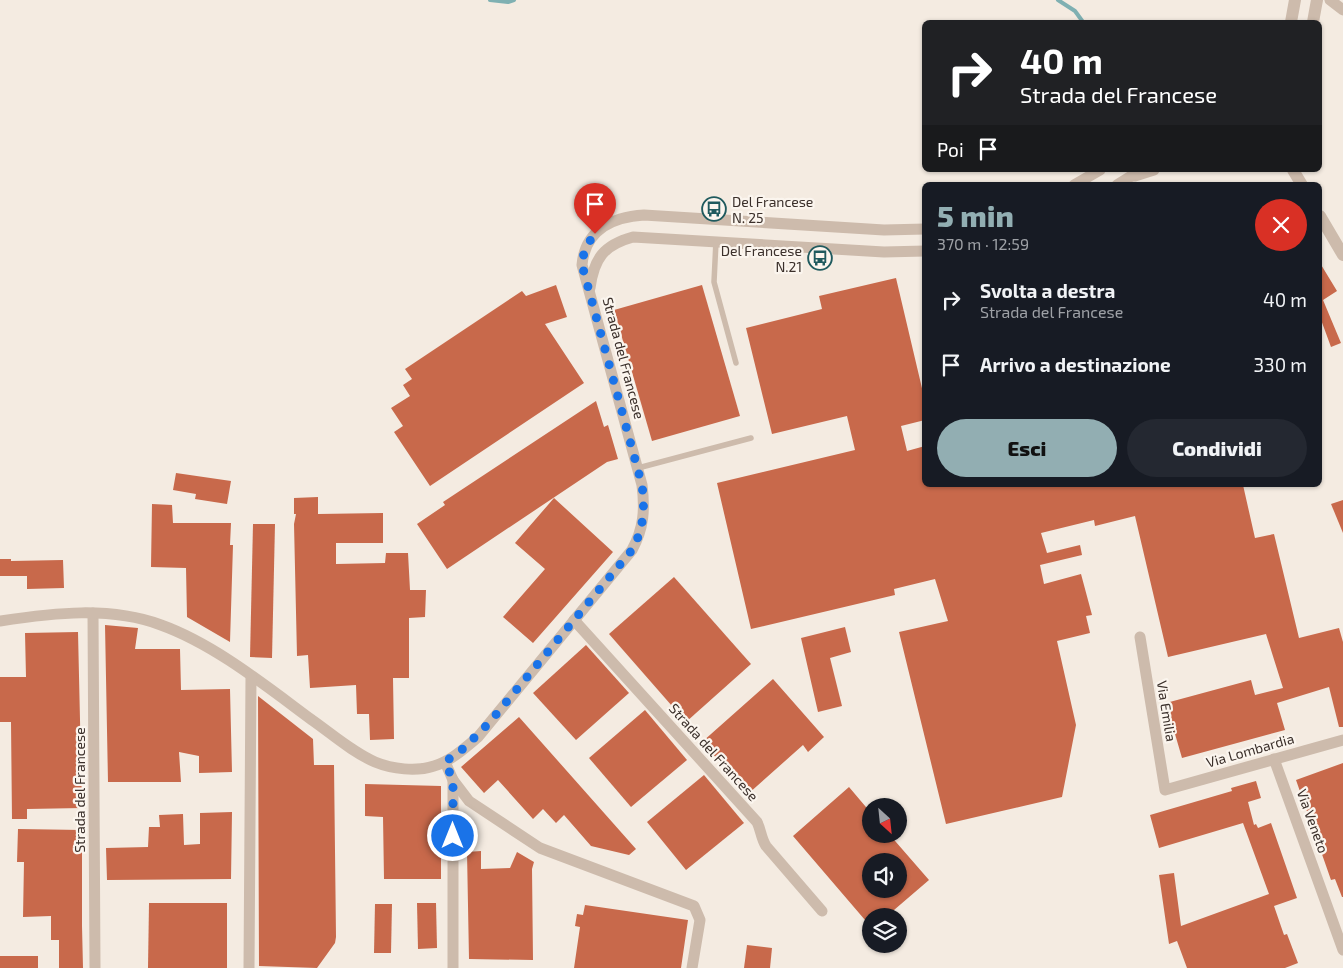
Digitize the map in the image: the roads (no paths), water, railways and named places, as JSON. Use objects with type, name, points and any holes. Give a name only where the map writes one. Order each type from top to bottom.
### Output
[{"type":"street","points":[[1291,20],[1295,0]]},
{"type":"street","points":[[1313,20],[1317,0]]},
{"type":"street","points":[[1330,0],[1343,10]]},
{"type":"street","points":[[1079,182],[1097,172]]},
{"type":"street","points":[[1123,182],[1139,172]]},
{"type":"street","points":[[1131,177],[1147,172]]},
{"type":"street","name":"Strada del Francese","points":[[0,621],[93,613],[130,615],[162,625],[192,638],[252,676],[342,742],[375,762],[396,768],[415,769],[445,762],[478,736],[632,550],[638,540],[644,518],[642,485],[638,468],[582,265],[586,245],[605,224],[630,216],[644,215],[922,232]]},
{"type":"street","points":[[1322,219],[1343,255]]},
{"type":"street","points":[[720,241],[726,220]]},
{"type":"street","name":"Strada del Francese","points":[[590,289],[594,267],[599,258],[609,247],[633,237],[884,252],[922,251]]},
{"type":"street","name":"Strada del Francese","points":[[93,613],[95,968]]},
{"type":"street","name":"Strada del Francese","points":[[574,620],[757,822],[761,830],[761,838],[766,846],[822,912]]},
{"type":"street","name":"Via Emilia","points":[[1140,637],[1164,790]]},
{"type":"street","points":[[249,968],[252,676]]},
{"type":"street","name":"Via Lombardia","points":[[1164,790],[1343,740]]},
{"type":"street","name":"Via Veneto","points":[[1274,758],[1343,950]]},
{"type":"street","points":[[445,762],[453,780],[469,801],[540,848],[694,906],[700,920],[692,968]]},
{"type":"street","points":[[453,780],[453,968]]},
{"type":"lane","points":[[720,241],[714,282],[736,363]]},
{"type":"lane","points":[[638,468],[751,438]]},
{"type":"waterway","points":[[490,0],[508,2],[514,0]]},
{"type":"waterway","points":[[1058,0],[1075,11],[1082,20]]},
{"type":"place","name":"Del Francese N. 25","points":[[714,209]]},
{"type":"place","name":"Del Francese N.21","points":[[820,258]]}]
